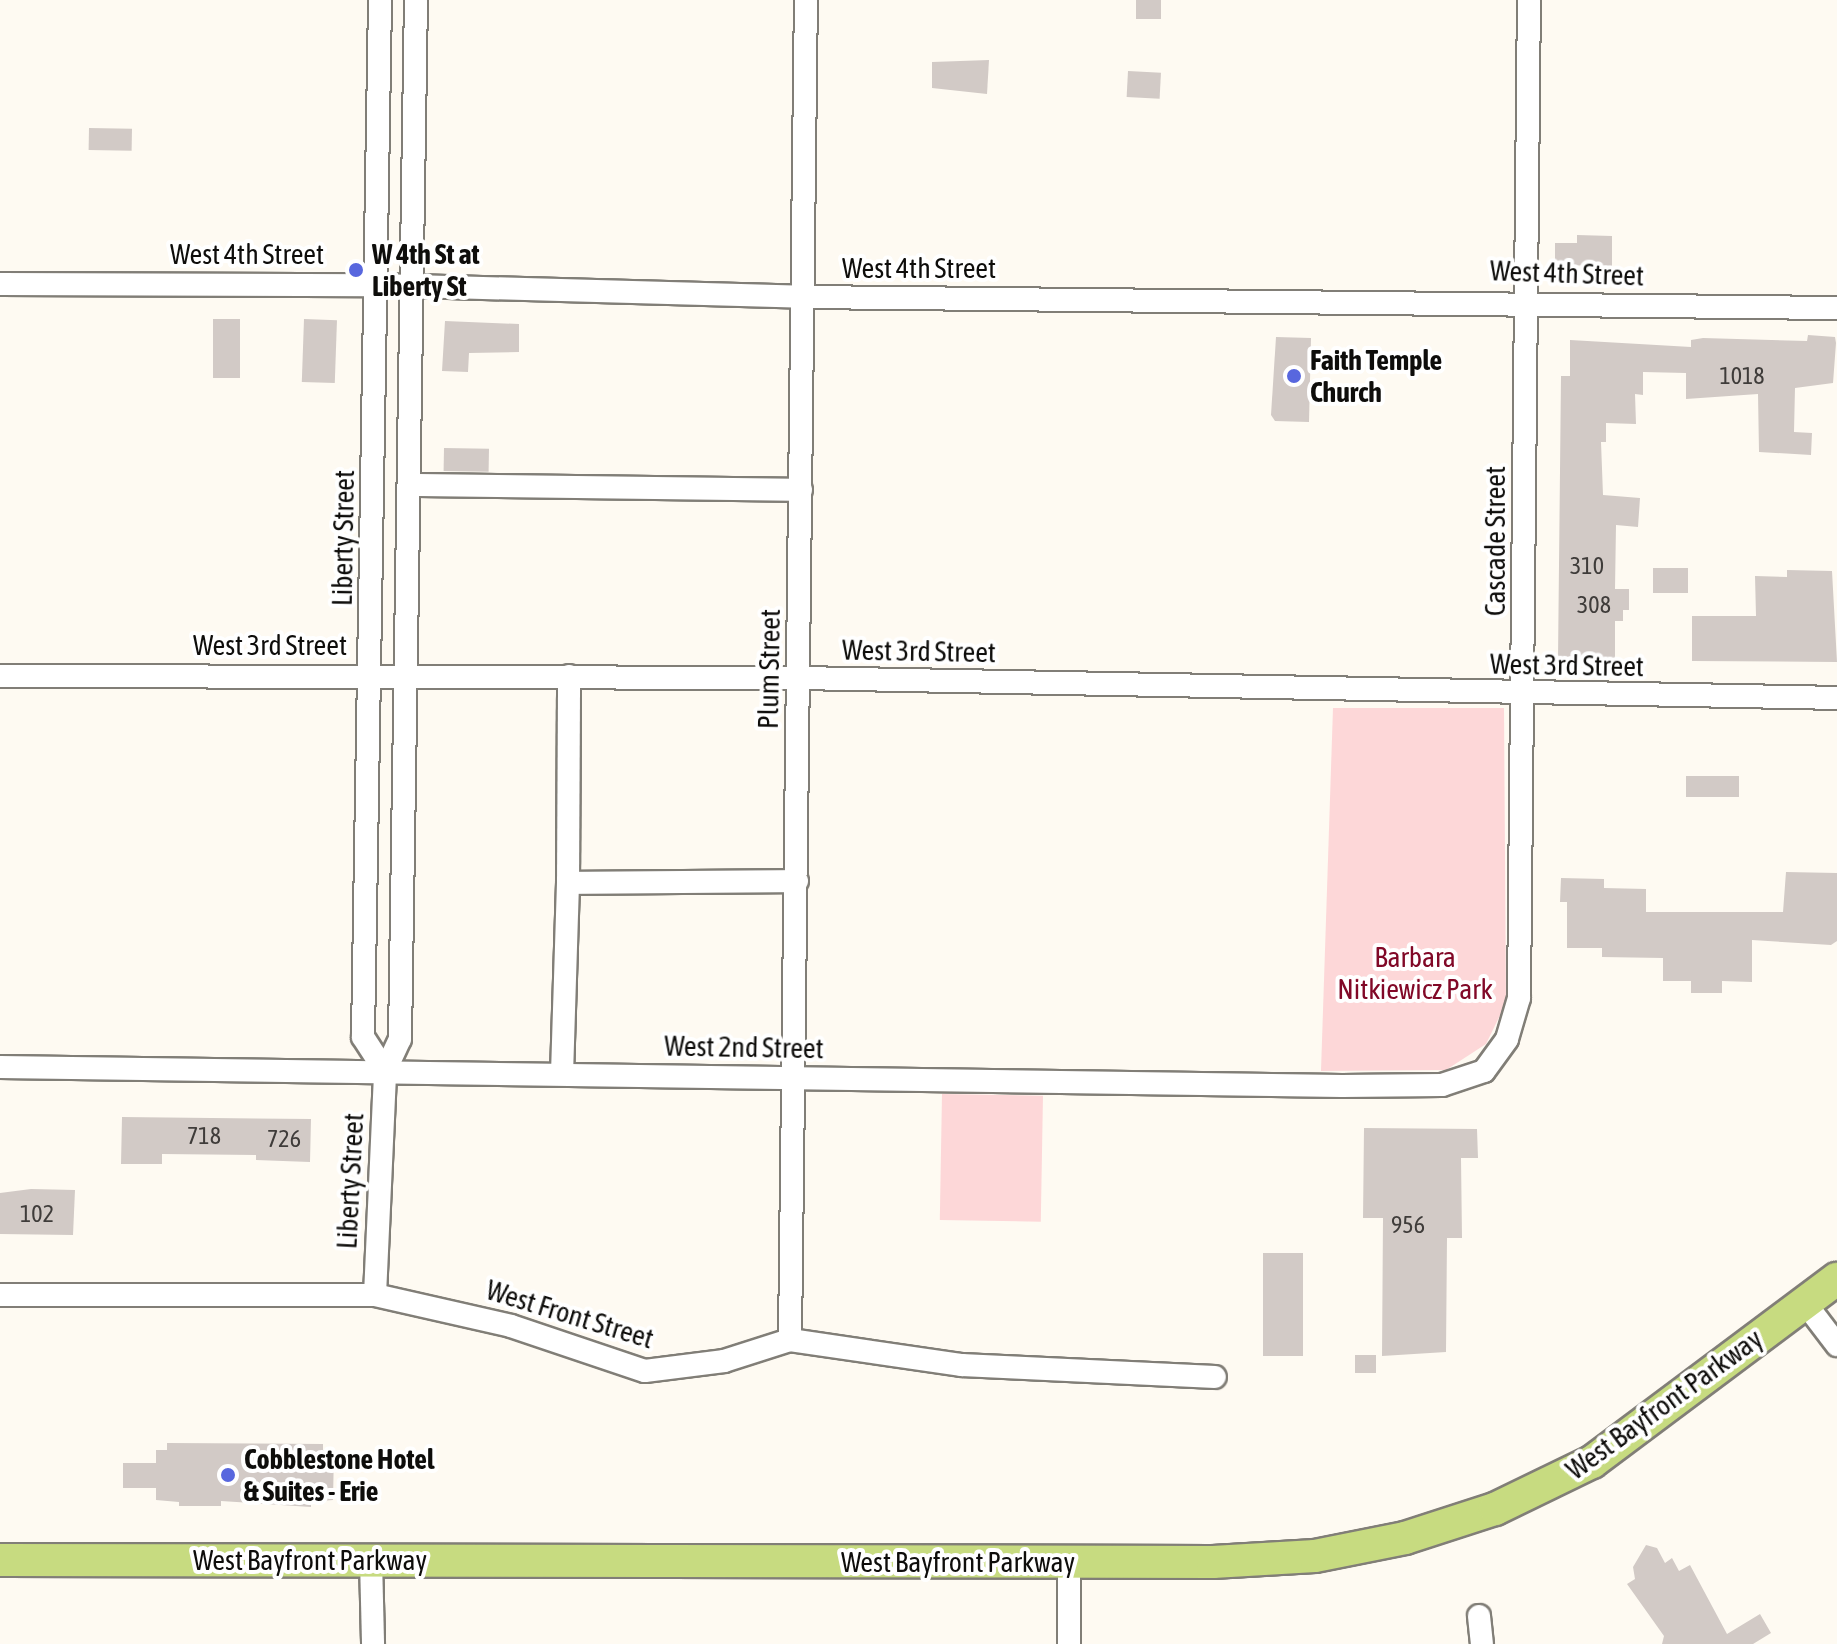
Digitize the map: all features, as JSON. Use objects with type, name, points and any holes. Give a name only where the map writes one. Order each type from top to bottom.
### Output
[{"type":"highway","name":"West Bayfront Parkway","points":[[0,1560],[1069,1561],[1315,1556],[1405,1538],[1495,1509],[1592,1462],[1837,1279]]},
{"type":"street","name":"Liberty Street","points":[[380,0],[378,285],[363,1037],[385,1071]]},
{"type":"street","name":"Liberty Street","points":[[375,1295],[385,1071],[400,1039],[415,287],[416,0]]},
{"type":"street","name":"Plum Street","points":[[790,1340],[806,0]]},
{"type":"street","name":"Cascade Street","points":[[1484,1071],[1507,1039],[1519,998],[1525,695],[1529,0]]},
{"type":"street","name":"West 4th Street","points":[[0,284],[378,285],[803,297],[1837,308]]},
{"type":"street","points":[[410,485],[801,490]]},
{"type":"street","name":"West 3rd Street","points":[[0,676],[371,674],[799,678],[1525,695],[1837,698]]},
{"type":"street","points":[[562,1074],[568,883],[569,676]]},
{"type":"street","points":[[568,883],[797,881]]},
{"type":"street","name":"West 2nd Street","points":[[0,1067],[1442,1085],[1484,1071]]},
{"type":"street","name":"West Front Street","points":[[0,1295],[375,1295],[511,1326],[645,1371],[711,1364],[790,1340],[962,1365],[1215,1377]]},
{"type":"street","points":[[1805,1303],[1837,1345]]},
{"type":"street","points":[[371,1560],[373,1644]]},
{"type":"street","points":[[1069,1561],[1069,1644]]},
{"type":"street","points":[[1479,1616],[1482,1644]]},
{"type":"green space","name":"Barbara Nitkiewicz Park","points":[[1333,708],[1504,708],[1506,1003],[1486,1044],[1446,1070],[1321,1071]]},
{"type":"green space","points":[[942,1094],[1043,1096],[1041,1222],[940,1220]]},
{"type":"building","points":[[1136,0],[1161,0],[1161,19],[1136,19]]},
{"type":"building","points":[[989,60],[987,94],[932,88],[932,62]]},
{"type":"building","points":[[1128,71],[1161,73],[1160,99],[1127,97]]},
{"type":"building","points":[[89,128],[132,129],[132,151],[89,150]]},
{"type":"building","points":[[1577,235],[1612,236],[1612,266],[1555,265],[1555,243],[1577,243]]},
{"type":"building","points":[[213,319],[240,319],[240,378],[213,378]]},
{"type":"building","points":[[304,319],[337,320],[335,383],[302,382]]},
{"type":"building","points":[[445,321],[519,324],[519,352],[469,353],[468,372],[442,371]]},
{"type":"building","points":[[1808,335],[1835,337],[1836,343],[1833,383],[1795,388],[1794,432],[1812,433],[1811,455],[1759,452],[1758,394],[1686,399],[1686,373],[1643,372],[1643,395],[1635,394],[1636,424],[1606,423],[1606,442],[1601,442],[1603,495],[1640,498],[1638,527],[1616,525],[1615,589],[1629,589],[1629,610],[1623,610],[1623,621],[1615,621],[1615,659],[1558,659],[1561,376],[1570,376],[1570,340],[1691,347],[1691,340],[1703,338],[1807,341]]},
{"type":"building","points":[[1276,337],[1311,338],[1309,422],[1275,421],[1271,415]]},
{"type":"building","points":[[444,448],[489,449],[489,472],[444,471]]},
{"type":"building","points":[[1653,568],[1688,568],[1688,593],[1653,593]]},
{"type":"building","points":[[1787,570],[1832,571],[1837,662],[1692,661],[1692,616],[1756,616],[1755,576],[1787,577]]},
{"type":"building","points":[[1686,776],[1739,776],[1739,797],[1686,797]]},
{"type":"building","points":[[1786,872],[1837,873],[1837,941],[1831,945],[1752,940],[1752,982],[1722,981],[1722,993],[1691,993],[1691,981],[1663,981],[1663,958],[1602,957],[1602,948],[1567,948],[1567,902],[1560,902],[1561,878],[1604,879],[1604,888],[1646,889],[1646,912],[1783,912]]},
{"type":"building","points":[[122,1117],[311,1119],[310,1162],[256,1160],[256,1155],[162,1154],[162,1164],[121,1164]]},
{"type":"building","points":[[1364,1128],[1477,1129],[1478,1158],[1461,1158],[1462,1238],[1447,1238],[1446,1352],[1382,1356],[1383,1218],[1363,1218]]},
{"type":"building","points":[[31,1189],[75,1190],[73,1235],[0,1234],[0,1193]]},
{"type":"building","points":[[1263,1253],[1303,1253],[1303,1356],[1263,1356]]},
{"type":"building","points":[[1355,1355],[1376,1355],[1376,1373],[1355,1373]]},
{"type":"building","name":"Cobblestone Hotel & Suites - Erie","points":[[167,1443],[323,1444],[323,1450],[334,1451],[333,1500],[311,1502],[311,1507],[221,1501],[221,1506],[179,1506],[179,1502],[156,1500],[156,1488],[123,1488],[123,1463],[156,1463],[156,1450],[167,1450]]},
{"type":"building","points":[[1646,1545],[1657,1548],[1665,1563],[1672,1558],[1679,1571],[1690,1565],[1727,1634],[1760,1614],[1771,1633],[1753,1644],[1662,1644],[1664,1636],[1627,1584],[1635,1579],[1633,1567]]},
{"type":"place","name":"W 4th St at Liberty St","points":[[356,270]]},
{"type":"place","name":"Faith Temple Church","points":[[1294,376]]},
{"type":"place","name":"Cobblestone Hotel & Suites - Erie","points":[[228,1475]]}]
